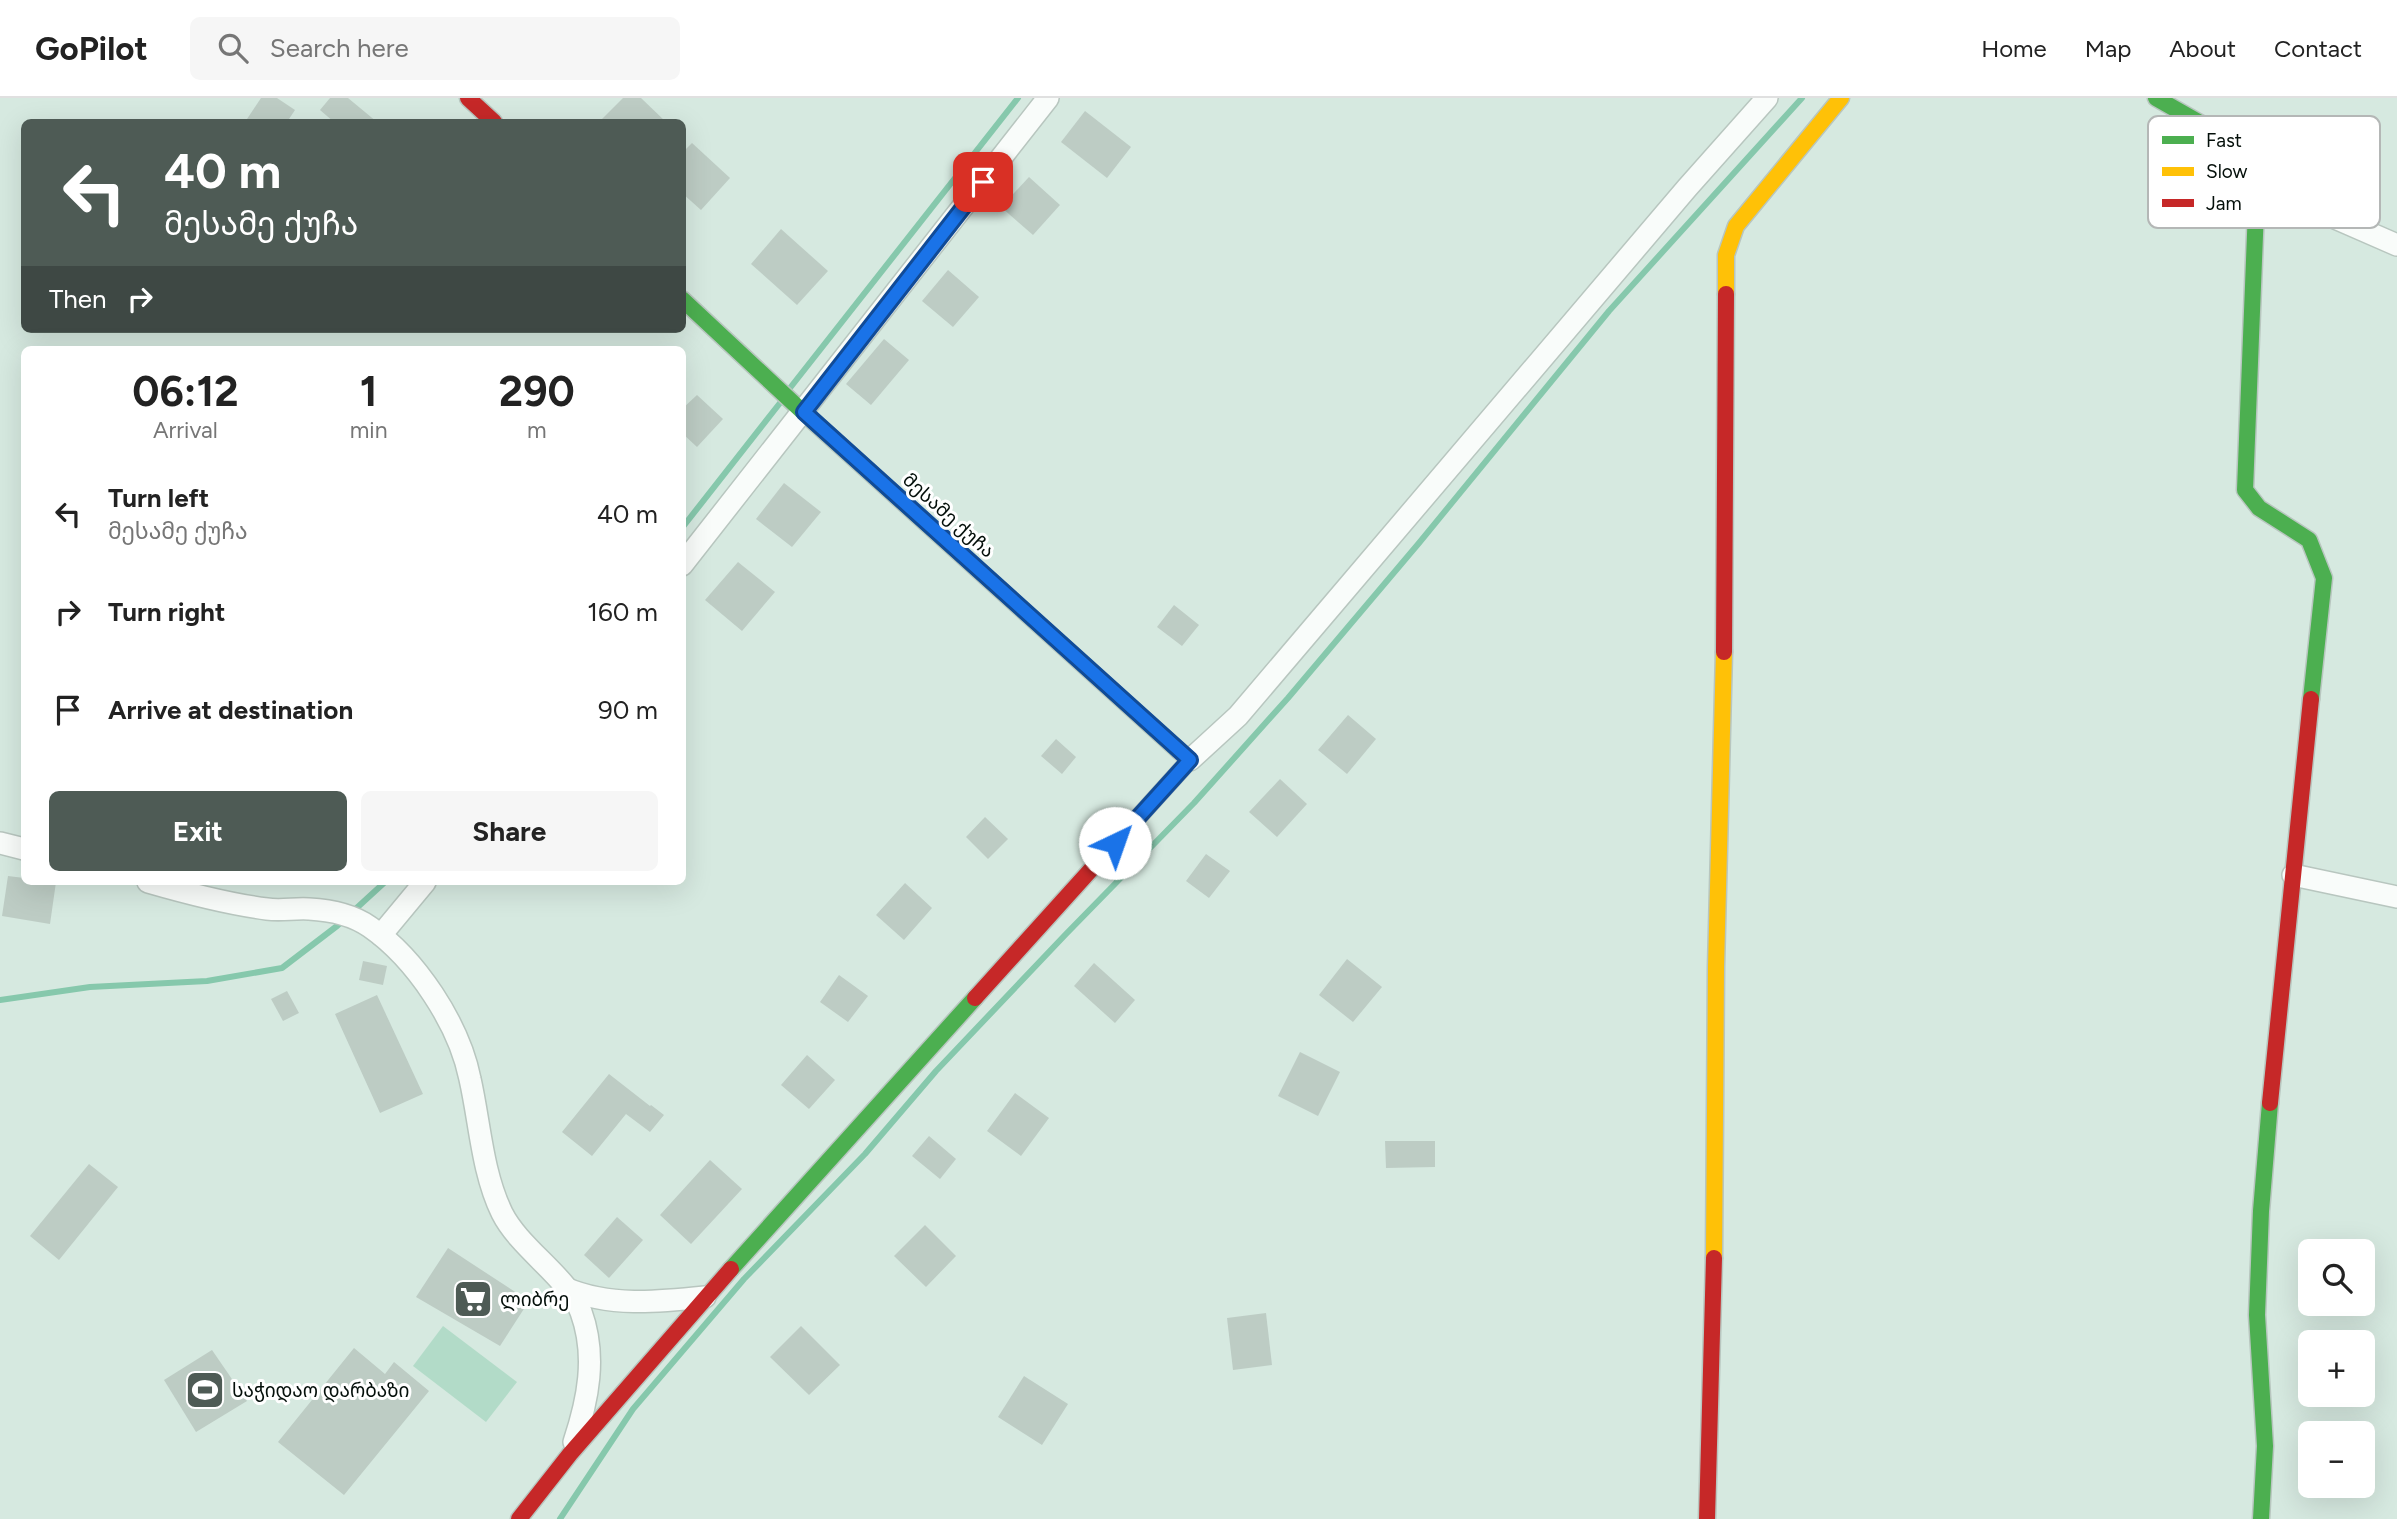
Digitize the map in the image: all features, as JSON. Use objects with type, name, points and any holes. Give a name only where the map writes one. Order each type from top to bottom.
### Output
[{"type":"street","points":[[468,98],[491,119]]},
{"type":"street","points":[[686,560],[1048,98]]},
{"type":"street","points":[[1707,1519],[1713,1348],[1716,967],[1726,593],[1726,255],[1736,226],[1841,98]]},
{"type":"street","points":[[2156,98],[2188,116]]},
{"type":"street","points":[[519,1519],[570,1454],[705,1297],[1190,760],[1238,716],[1758,102]]},
{"type":"street","points":[[2255,228],[2245,491],[2259,508],[2309,540],[2324,578],[2273,1063],[2261,1211],[2257,1315],[2265,1446],[2261,1519]]},
{"type":"street","points":[[2360,228],[2397,244]]},
{"type":"street","name":"მესამე ქუჩა","points":[[686,303],[1190,760]]},
{"type":"street","points":[[0,843],[21,848]]},
{"type":"street","points":[[2292,875],[2397,897]]},
{"type":"street","points":[[161,885],[269,910],[309,909],[359,920],[381,935],[415,971],[453,1026],[470,1075],[488,1170],[502,1214],[581,1310],[591,1374],[582,1417],[570,1454]]},
{"type":"street","points":[[381,935],[423,885]]},
{"type":"street","points":[[565,1288],[610,1301],[672,1301],[705,1297]]},
{"type":"green space","points":[[443,1326],[517,1382],[486,1422],[413,1366]]},
{"type":"building","points":[[261,98],[277,98],[295,110],[289,119],[247,119]]},
{"type":"building","points":[[330,98],[348,98],[373,119],[330,119],[320,110]]},
{"type":"building","points":[[623,98],[641,98],[663,119],[602,119]]},
{"type":"building","points":[[1085,111],[1131,147],[1107,178],[1061,142]]},
{"type":"building","points":[[692,143],[730,178],[701,210],[686,197],[686,149]]},
{"type":"building","points":[[1029,177],[1060,205],[1033,235],[1001,207]]},
{"type":"building","points":[[781,229],[828,271],[797,305],[751,264]]},
{"type":"building","points":[[948,270],[979,297],[953,327],[922,301]]},
{"type":"building","points":[[884,339],[909,360],[871,405],[846,384]]},
{"type":"building","points":[[697,395],[723,419],[697,447],[686,437],[686,405]]},
{"type":"building","points":[[784,483],[821,512],[792,547],[756,519]]},
{"type":"building","points":[[738,562],[775,592],[742,631],[705,600]]},
{"type":"building","points":[[1174,605],[1199,625],[1182,646],[1157,627]]},
{"type":"building","points":[[1348,715],[1376,739],[1347,774],[1318,750]]},
{"type":"building","points":[[1056,739],[1076,757],[1062,774],[1041,756]]},
{"type":"building","points":[[1280,779],[1307,804],[1277,837],[1249,812]]},
{"type":"building","points":[[985,817],[1008,839],[988,859],[966,837]]},
{"type":"building","points":[[1206,854],[1230,871],[1209,898],[1186,881]]},
{"type":"building","points":[[8,876],[21,878],[21,885],[56,885],[50,924],[2,916]]},
{"type":"building","points":[[905,883],[932,908],[904,940],[876,915]]},
{"type":"building","points":[[1347,959],[1382,987],[1353,1022],[1319,995]]},
{"type":"building","points":[[363,961],[387,966],[383,985],[359,980]]},
{"type":"building","points":[[1094,963],[1135,1000],[1115,1023],[1074,986]]},
{"type":"building","points":[[839,975],[868,996],[848,1022],[820,1002]]},
{"type":"building","points":[[287,991],[299,1013],[283,1021],[271,999]]},
{"type":"building","points":[[377,995],[423,1094],[380,1113],[335,1014]]},
{"type":"building","points":[[1300,1052],[1340,1072],[1318,1116],[1278,1096]]},
{"type":"building","points":[[807,1055],[835,1080],[809,1109],[781,1085]]},
{"type":"building","points":[[609,1074],[664,1115],[650,1132],[626,1114],[592,1156],[562,1132]]},
{"type":"building","points":[[1015,1093],[1049,1118],[1021,1156],[987,1131]]},
{"type":"building","points":[[929,1136],[956,1159],[940,1179],[912,1156]]},
{"type":"building","points":[[1385,1141],[1435,1141],[1435,1167],[1386,1168]]},
{"type":"building","points":[[710,1160],[742,1189],[691,1244],[660,1215]]},
{"type":"building","points":[[89,1164],[118,1187],[59,1260],[30,1236]]},
{"type":"building","points":[[617,1217],[643,1240],[609,1278],[584,1255]]},
{"type":"building","points":[[925,1225],[956,1256],[926,1287],[894,1256]]},
{"type":"building","name":"ლიბრე","points":[[448,1248],[529,1301],[500,1346],[416,1297]]},
{"type":"building","points":[[1266,1313],[1272,1365],[1233,1370],[1227,1318]]},
{"type":"building","points":[[801,1326],[840,1365],[809,1395],[770,1357]]},
{"type":"building","points":[[354,1348],[385,1374],[394,1362],[429,1391],[344,1495],[278,1442]]},
{"type":"building","name":"საჭიდაო დარბაზი","points":[[212,1350],[247,1401],[196,1432],[164,1380]]},
{"type":"building","points":[[1024,1376],[1068,1404],[1042,1445],[998,1417]]},
{"type":"waterway","points":[[790,388],[1018,98]]},
{"type":"waterway","points":[[560,1519],[633,1409],[744,1279],[865,1154],[936,1071],[1194,803],[1288,698],[1419,543],[1609,311],[1802,98]]},
{"type":"waterway","points":[[686,523],[780,403]]},
{"type":"waterway","points":[[0,1000],[90,987],[207,981],[282,968],[337,926],[382,885]]},
{"type":"traffic: fast","points":[[2156,98],[2188,116]]},
{"type":"traffic: fast","points":[[2255,228],[2245,490],[2259,508],[2309,540],[2324,578],[2311,699]]},
{"type":"traffic: fast","points":[[686,303],[804,413],[1178,750]]},
{"type":"traffic: fast","points":[[731,1269],[975,998]]},
{"type":"traffic: fast","points":[[2261,1519],[2265,1446],[2257,1315],[2261,1211],[2270,1103]]},
{"type":"traffic: slow","points":[[1726,294],[1726,255],[1736,226],[1841,98]]},
{"type":"traffic: slow","points":[[1714,1258],[1716,967],[1724,652]]},
{"type":"traffic: jam","points":[[468,98],[491,119]]},
{"type":"traffic: jam","points":[[1724,652],[1726,294]]},
{"type":"traffic: jam","points":[[2270,1103],[2311,699]]},
{"type":"traffic: jam","points":[[975,998],[1190,760],[1178,750]]},
{"type":"traffic: jam","points":[[1707,1519],[1714,1258]]},
{"type":"traffic: jam","points":[[519,1519],[570,1454],[731,1269]]},
{"type":"place","name":"ლიბრე","points":[[473,1299]]},
{"type":"place","name":"საჭიდაო დარბაზი","points":[[205,1390]]},
{"type":"route","points":[[983,182],[804,412],[1190,760],[1115,843]]}]
